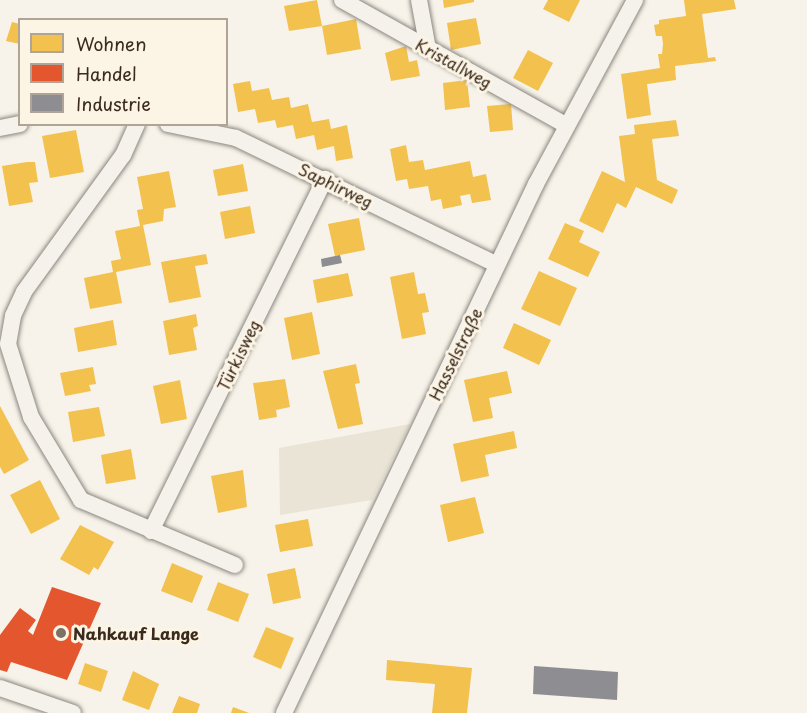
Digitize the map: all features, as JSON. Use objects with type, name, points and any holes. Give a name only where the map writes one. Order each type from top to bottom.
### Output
[{"type":"street","name":"Kristallweg","points":[[342,0],[566,125]]},
{"type":"street","points":[[419,0],[428,49]]},
{"type":"street","name":"Hasselstraße","points":[[284,713],[566,125],[635,0]]},
{"type":"street","points":[[0,128],[18,124]]},
{"type":"street","points":[[136,126],[123,155],[24,292],[4,344],[28,408],[75,493],[88,505],[235,565]]},
{"type":"street","name":"Saphirweg","points":[[178,126],[236,138],[325,179],[498,265]]},
{"type":"street","name":"Türkisweg","points":[[151,531],[325,179]]},
{"type":"street","points":[[0,688],[73,713]]},
{"type":"shaded area","points":[[410,424],[372,500],[280,515],[279,448]]},
{"type":"building: Wohnen","points":[[317,0],[322,26],[289,31],[284,6]]},
{"type":"building: Wohnen","points":[[443,0],[474,0],[474,2],[444,8]]},
{"type":"building: Wohnen","points":[[548,0],[580,0],[569,22],[543,9]]},
{"type":"building: Wohnen","points":[[684,0],[734,0],[736,9],[702,14],[708,58],[715,57],[716,61],[675,66],[676,80],[647,84],[651,115],[627,119],[621,74],[660,68],[658,54],[662,54],[662,36],[656,36],[654,25],[659,24],[659,20],[686,16]]},
{"type":"building: Wohnen","points":[[476,18],[481,44],[451,50],[447,23]]},
{"type":"building: Wohnen","points":[[356,19],[361,49],[327,55],[322,26]]},
{"type":"building: Wohnen","points":[[12,22],[18,24],[18,44],[6,41]]},
{"type":"building: Wohnen","points":[[406,46],[409,62],[417,60],[420,76],[391,81],[385,53]]},
{"type":"building: Wohnen","points":[[528,50],[553,63],[538,91],[513,78]]},
{"type":"building: Wohnen","points":[[467,80],[470,107],[445,110],[443,83]]},
{"type":"building: Wohnen","points":[[250,81],[252,91],[269,88],[272,100],[289,97],[291,108],[308,104],[312,122],[329,119],[331,129],[347,125],[353,158],[336,161],[334,146],[317,150],[314,135],[296,139],[293,125],[277,128],[275,120],[258,123],[255,109],[238,112],[233,84]]},
{"type":"building: Wohnen","points":[[511,104],[513,130],[490,132],[487,106]]},
{"type":"building: Wohnen","points":[[676,120],[679,136],[652,139],[657,180],[678,190],[672,204],[636,187],[626,208],[617,203],[603,233],[579,221],[602,171],[625,182],[619,136],[635,134],[634,125]]},
{"type":"building: Wohnen","points":[[76,130],[84,172],[50,178],[42,136]]},
{"type":"building: Wohnen","points":[[406,145],[409,162],[423,160],[425,170],[470,161],[473,177],[486,174],[491,200],[472,203],[470,194],[460,196],[462,205],[443,209],[441,199],[431,201],[428,186],[409,189],[407,179],[396,181],[390,149]]},
{"type":"building: Wohnen","points":[[35,162],[38,182],[29,183],[33,202],[9,206],[2,166]]},
{"type":"building: Wohnen","points":[[243,164],[248,191],[218,196],[213,170]]},
{"type":"building: Wohnen","points":[[169,171],[176,207],[164,209],[163,221],[143,225],[151,265],[116,272],[122,303],[90,309],[84,278],[113,272],[111,261],[121,259],[115,231],[140,226],[137,210],[143,209],[137,177]]},
{"type":"building: Wohnen","points":[[250,206],[255,233],[225,239],[220,212]]},
{"type":"building: Wohnen","points":[[359,218],[365,250],[335,256],[328,224]]},
{"type":"building: Wohnen","points":[[565,223],[584,231],[579,242],[600,252],[588,277],[548,259]]},
{"type":"building: Wohnen","points":[[206,254],[208,264],[195,266],[201,297],[169,303],[161,262]]},
{"type":"building: Wohnen","points":[[539,271],[577,288],[560,326],[521,309]]},
{"type":"building: Wohnen","points":[[414,272],[418,294],[425,293],[429,312],[422,313],[426,334],[402,339],[390,277]]},
{"type":"building: Wohnen","points":[[348,273],[353,296],[317,303],[313,280]]},
{"type":"building: Wohnen","points":[[312,312],[320,354],[292,360],[284,318]]},
{"type":"building: Wohnen","points":[[196,314],[198,326],[193,328],[197,350],[169,355],[163,321]]},
{"type":"building: Wohnen","points":[[113,320],[117,345],[78,352],[74,328]]},
{"type":"building: Wohnen","points":[[514,323],[551,340],[539,365],[503,348]]},
{"type":"building: Wohnen","points":[[356,364],[360,383],[355,384],[363,424],[338,429],[323,371]]},
{"type":"building: Wohnen","points":[[93,367],[96,384],[89,385],[91,391],[65,396],[60,373]]},
{"type":"building: Wohnen","points":[[507,371],[512,393],[489,398],[493,418],[473,422],[464,380]]},
{"type":"building: Wohnen","points":[[285,379],[290,407],[276,410],[277,417],[259,420],[253,383]]},
{"type":"building: Wohnen","points":[[180,380],[187,419],[161,424],[153,386]]},
{"type":"building: Wohnen","points":[[0,406],[29,460],[4,474],[0,467]]},
{"type":"building: Wohnen","points":[[99,407],[105,436],[73,442],[68,412]]},
{"type":"building: Wohnen","points":[[514,431],[517,448],[485,455],[489,476],[461,482],[453,444]]},
{"type":"building: Wohnen","points":[[131,449],[136,479],[106,484],[101,455]]},
{"type":"building: Wohnen","points":[[243,470],[247,507],[218,513],[211,476]]},
{"type":"building: Wohnen","points":[[40,480],[60,519],[31,534],[10,495]]},
{"type":"building: Wohnen","points":[[475,497],[484,533],[448,542],[440,505]]},
{"type":"building: Wohnen","points":[[308,519],[313,546],[280,552],[275,525]]},
{"type":"building: Wohnen","points":[[80,525],[114,542],[98,570],[94,567],[89,575],[60,559]]},
{"type":"building: Wohnen","points":[[172,563],[203,576],[192,603],[161,591]]},
{"type":"building: Wohnen","points":[[295,568],[301,598],[273,604],[267,574]]},
{"type":"building: Wohnen","points":[[218,582],[249,594],[238,622],[207,610]]},
{"type":"building: Wohnen","points":[[266,627],[294,638],[281,669],[253,657]]},
{"type":"building: Wohnen","points":[[387,660],[472,668],[467,713],[432,713],[435,684],[386,680]]},
{"type":"building: Wohnen","points":[[85,663],[108,671],[101,692],[78,684]]},
{"type":"building: Wohnen","points":[[133,671],[159,684],[149,710],[122,700]]},
{"type":"building: Wohnen","points":[[179,696],[200,704],[197,713],[172,713]]},
{"type":"building: Wohnen","points":[[233,707],[249,713],[231,713]]},
{"type":"building: Handel","name":"Nahkauf Lange","points":[[52,587],[101,603],[67,680],[11,662],[7,672],[0,670],[0,635],[20,608],[36,620],[28,631],[33,635]]},
{"type":"building: Industrie","points":[[340,255],[342,263],[322,267],[321,259]]},
{"type":"building: Industrie","points":[[534,666],[618,672],[617,700],[533,694]]},
{"type":"place","name":"Nahkauf Lange","points":[[61,633]]}]
